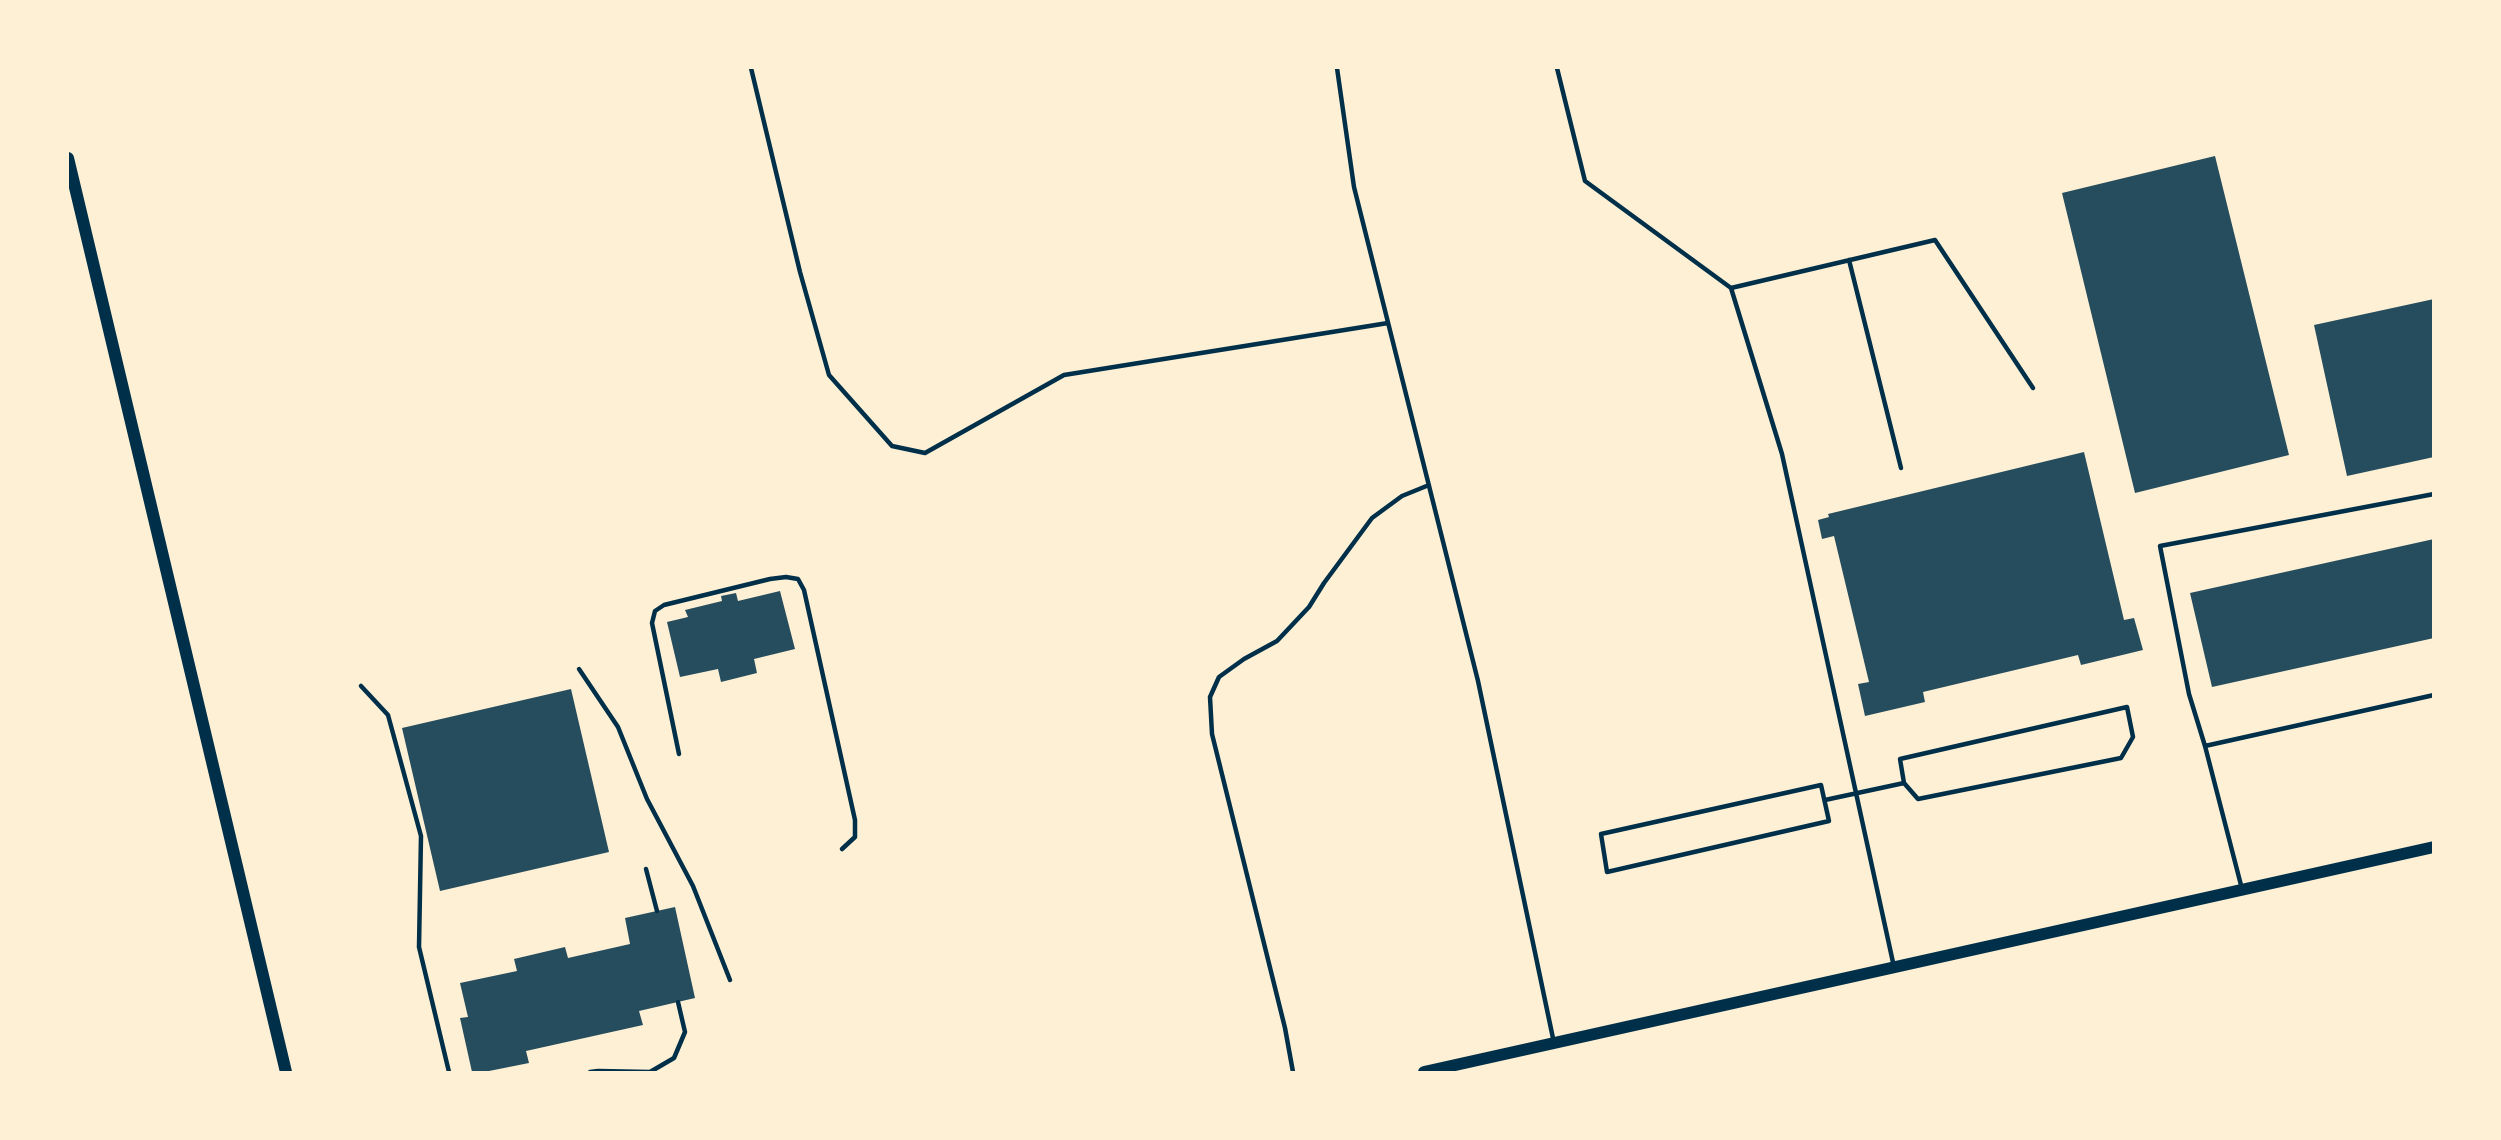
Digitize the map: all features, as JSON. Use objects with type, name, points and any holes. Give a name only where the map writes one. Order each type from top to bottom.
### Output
[{"type":"main road","points":[[68,158],[286,1072]]},
{"type":"main road","points":[[1424,1072],[2433,847]]},
{"type":"lane","points":[[750,68],[800,272],[829,375],[892,446],[925,453],[1064,375],[1388,323]]},
{"type":"lane","points":[[1337,68],[1354,187],[1479,681],[1554,1042]]},
{"type":"lane","points":[[1557,68],[1585,180],[1731,288],[1782,454],[1894,967]]},
{"type":"lane","points":[[1731,288],[1935,240],[2033,388]]},
{"type":"lane","points":[[1849,260],[1901,468]]},
{"type":"lane","points":[[1293,1072],[1285,1028],[1212,734],[1210,697],[1219,677],[1244,659],[1277,641],[1309,607],[1372,518],[1402,496],[1430,484]]},
{"type":"lane","points":[[2242,890],[2205,746],[2189,694],[2160,546],[2433,494]]},
{"type":"lane","points":[[679,754],[652,623],[655,611],[664,605],[770,579],[786,577],[798,579],[804,590],[855,820],[855,837],[842,849]]},
{"type":"lane","points":[[579,669],[618,727],[647,799],[693,886],[730,980]]},
{"type":"lane","points":[[361,686],[388,715],[421,836],[419,947],[449,1072]]},
{"type":"lane","points":[[2205,746],[2433,695]]},
{"type":"lane","points":[[2127,707],[2133,737],[2121,758],[1918,799],[1904,783],[1900,759],[2127,707]]},
{"type":"lane","points":[[1825,800],[1904,783]]},
{"type":"lane","points":[[1821,785],[1825,800],[1829,821],[1607,872],[1601,834],[1821,785]]},
{"type":"lane","points":[[646,869],[657,911]]},
{"type":"lane","points":[[590,1072],[650,1072],[674,1058],[686,1032],[678,1002]]},
{"type":"building","points":[[2215,156],[2289,455],[2135,493],[2062,193]]},
{"type":"building","points":[[2434,299],[2434,457],[2347,476],[2314,325]]},
{"type":"building","points":[[2084,452],[2124,620],[2134,618],[2143,650],[2081,665],[2078,655],[1923,692],[1925,702],[1865,716],[1858,684],[1869,682],[1834,536],[1822,539],[1818,520],[1829,517],[1828,514]]},
{"type":"building","points":[[2434,539],[2434,638],[2212,687],[2190,593]]},
{"type":"building","points":[[780,591],[795,649],[754,659],[757,673],[721,682],[718,669],[680,677],[667,622],[688,617],[685,610],[722,601],[721,596],[736,593],[738,601]]},
{"type":"building","points":[[571,689],[609,852],[440,891],[402,728]]},
{"type":"building","points":[[675,907],[695,998],[639,1011],[643,1025],[526,1051],[529,1063],[484,1072],[472,1072],[460,1018],[468,1017],[460,983],[517,971],[514,959],[565,947],[568,958],[630,944],[625,918]]}]
